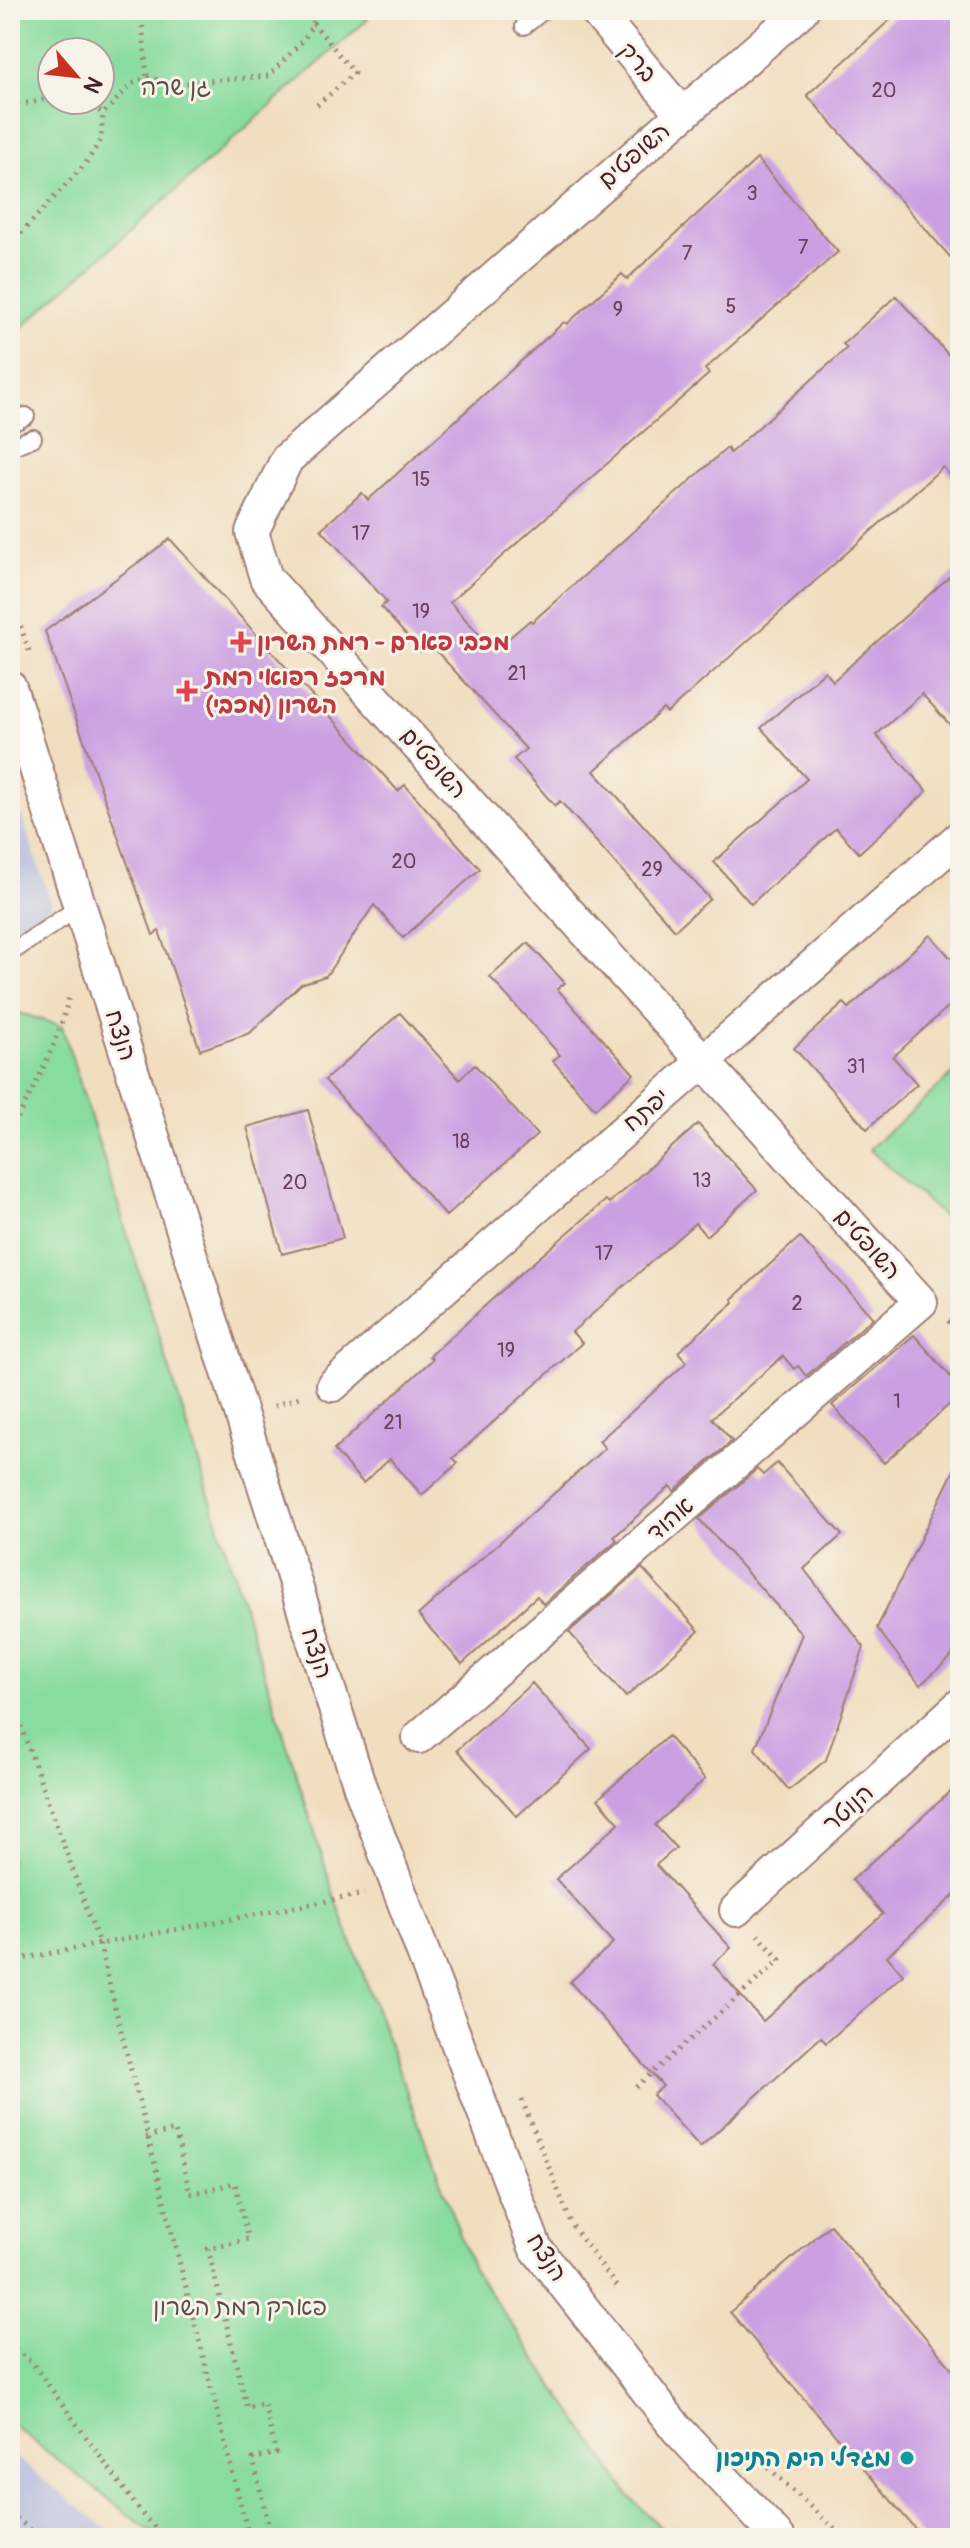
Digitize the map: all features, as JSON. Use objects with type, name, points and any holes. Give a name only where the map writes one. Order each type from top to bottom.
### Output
[{"type":"street","name":"ברק","points":[[595,10],[682,114]]},
{"type":"street","name":"השופטים","points":[[802,10],[287,459],[252,532],[266,578],[921,1302]]},
{"type":"street","name":"הנצח","points":[[22,678],[81,906],[360,1787],[535,2247],[677,2429],[779,2538]]},
{"type":"street","name":"יפתח","points":[[333,1385],[960,837]]},
{"type":"street","name":"אהוד","points":[[419,1737],[921,1302]]},
{"type":"street","name":"הנוטר","points":[[736,1910],[960,1705]]},
{"type":"lane","points":[[524,26],[544,10]]},
{"type":"lane","points":[[10,424],[26,416]]},
{"type":"lane","points":[[10,447],[33,438]]},
{"type":"lane","points":[[10,953],[81,906]]},
{"type":"path","points":[[141,10],[147,77]]},
{"type":"path","points":[[116,101],[132,84],[147,77],[174,84],[269,76],[305,38],[320,10]]},
{"type":"path","points":[[313,23],[357,72],[317,105]]},
{"type":"path","points":[[10,103],[36,102]]},
{"type":"path","points":[[10,245],[85,164],[101,140],[103,116]]},
{"type":"path","points":[[10,596],[22,678]]},
{"type":"path","points":[[10,1132],[52,1051],[62,1026],[72,983]]},
{"type":"path","points":[[243,1417],[333,1385]]},
{"type":"path","points":[[268,1392],[273,1407]]},
{"type":"path","points":[[10,1696],[99,1943],[249,2538]]},
{"type":"path","points":[[10,1961],[336,1901],[396,1886]]},
{"type":"path","points":[[636,2087],[780,1960]]},
{"type":"path","points":[[520,2097],[572,2225],[625,2299]]},
{"type":"path","points":[[146,2137],[175,2130],[190,2194],[235,2183],[248,2239],[208,2249],[247,2408],[264,2403],[276,2453],[253,2459],[271,2535],[259,2538]]},
{"type":"path","points":[[10,2344],[33,2364],[145,2518],[168,2538]]},
{"type":"path","points":[[751,2451],[844,2538]]},
{"type":"path","points":[[10,2514],[42,2538]]},
{"type":"shaded area","points":[[10,782],[52,906],[10,935]]},
{"type":"shaded area","points":[[10,2453],[118,2538],[10,2538]]},
{"type":"green space","name":"גן שרה","points":[[10,10],[356,10],[368,19],[20,329],[10,323]]},
{"type":"green space","name":"פארק רמת השרון","points":[[10,1010],[62,1026],[336,1901],[472,2267],[631,2498],[671,2538],[159,2538],[10,2423]]},
{"type":"green space","points":[[960,1068],[960,1232],[869,1149]]},
{"type":"building","points":[[901,10],[960,10],[960,268],[807,95]]},
{"type":"building","points":[[757,159],[838,252],[705,369],[709,374],[450,602],[494,651],[530,620],[532,622],[727,448],[730,453],[847,348],[843,344],[896,296],[960,368],[960,486],[943,467],[667,713],[663,709],[594,771],[710,899],[675,930],[560,801],[555,806],[514,759],[526,749],[430,644],[421,652],[381,607],[387,602],[321,529],[362,493],[368,500],[564,322],[567,324],[622,274],[627,279]]},
{"type":"building","points":[[170,539],[398,791],[405,785],[480,869],[403,938],[374,905],[326,976],[301,984],[250,1033],[200,1050],[159,931],[153,935],[45,631]]},
{"type":"building","points":[[960,567],[960,736],[922,694],[876,735],[927,791],[859,853],[836,828],[751,904],[714,862],[807,779],[761,728],[825,671],[833,681]]},
{"type":"building","points":[[930,935],[960,968],[960,996],[893,1057],[917,1084],[867,1129],[794,1048],[844,1003],[849,1008]]},
{"type":"building","points":[[528,943],[565,983],[557,989],[634,1074],[595,1109],[553,1061],[560,1055],[490,977]]},
{"type":"building","points":[[400,1013],[459,1079],[475,1065],[537,1135],[446,1216],[325,1080]]},
{"type":"building","points":[[308,1110],[343,1238],[282,1254],[247,1127]]},
{"type":"building","points":[[698,1124],[757,1190],[706,1236],[695,1223],[572,1332],[582,1343],[453,1458],[458,1463],[422,1495],[390,1459],[363,1483],[334,1450],[520,1274],[606,1200],[609,1203]]},
{"type":"building","points":[[800,1237],[873,1318],[806,1376],[798,1366],[794,1369],[783,1356],[712,1418],[732,1441],[674,1491],[670,1486],[614,1537],[617,1540],[543,1604],[537,1596],[462,1664],[418,1615],[605,1448],[599,1441],[687,1362],[678,1352]]},
{"type":"building","points":[[914,1335],[960,1387],[960,1395],[884,1463],[832,1405]]},
{"type":"building","points":[[960,1458],[960,1639],[951,1657],[920,1685],[877,1628]]},
{"type":"building","points":[[777,1463],[842,1535],[804,1569],[864,1647],[826,1760],[789,1790],[755,1749],[802,1634],[699,1519],[757,1469],[763,1475]]},
{"type":"building","points":[[642,1568],[699,1631],[626,1697],[569,1632]]},
{"type":"building","points":[[532,1683],[591,1749],[517,1816],[457,1750]]},
{"type":"building","points":[[668,1736],[705,1779],[655,1825],[676,1848],[656,1865],[731,1948],[713,1964],[763,2021],[883,1914],[852,1880],[960,1783],[960,1890],[887,1956],[903,1975],[826,2043],[821,2037],[700,2147],[653,2095],[663,2086],[570,1982],[613,1943],[556,1879],[619,1823],[598,1799]]},
{"type":"building","name":"מגדלי הים התיכון","points":[[830,2225],[960,2378],[960,2538],[923,2538],[730,2312]]},
{"type":"place","name":"מכבי פארם - רמת השרון","points":[[241,642]]},
{"type":"place","name":"מרכז רפואי רמת השרון (מכבי)","points":[[187,691]]},
{"type":"place","name":"מגדלי הים התיכון","points":[[907,2458]]}]
